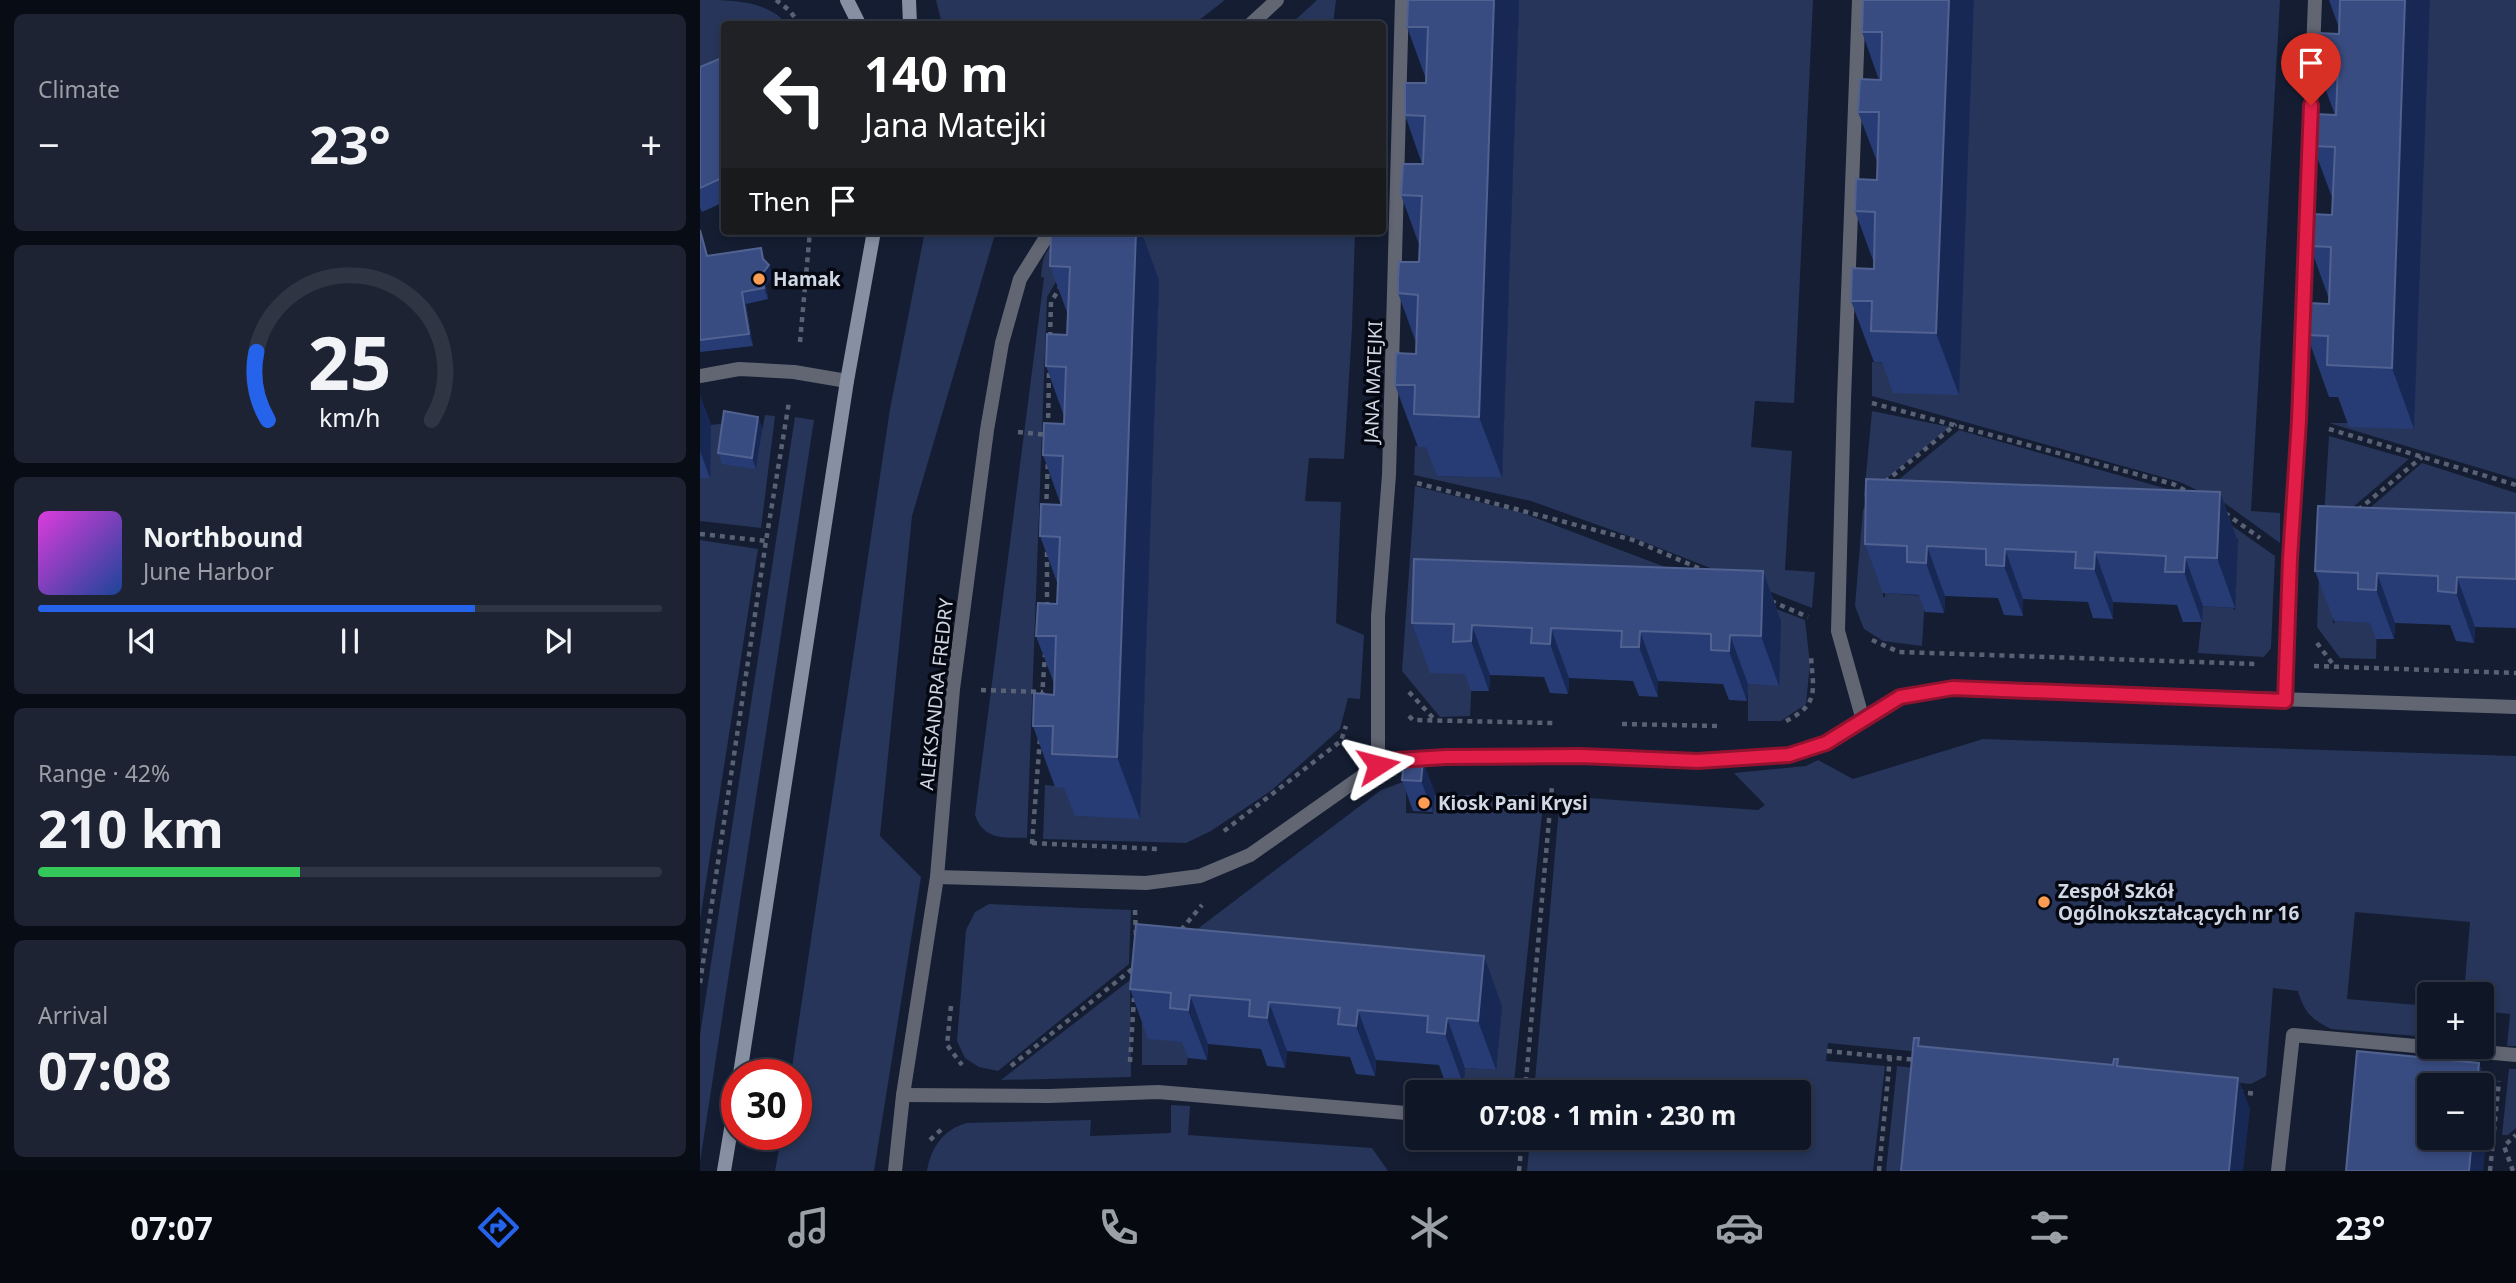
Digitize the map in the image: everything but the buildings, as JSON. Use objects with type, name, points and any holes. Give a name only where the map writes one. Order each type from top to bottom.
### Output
[{"type":"street","points":[[847,0],[858,21]]},
{"type":"street","points":[[909,0],[910,21]]},
{"type":"street","points":[[1254,21],[1277,0]]},
{"type":"street","name":"JANA MATEJKI","points":[[1378,765],[1378,617],[1390,475],[1402,0]]},
{"type":"street","points":[[1859,0],[1838,631],[1863,720]]},
{"type":"street","points":[[2285,701],[2315,0]]},
{"type":"street","points":[[742,1059],[847,381],[873,235]]},
{"type":"street","name":"ALEKSANDRA FREDRY","points":[[895,1171],[903,1095],[937,877],[953,689],[987,430],[1002,343],[1020,279],[1048,235]]},
{"type":"street","points":[[700,376],[739,369],[794,372],[847,381]]},
{"type":"street","points":[[937,877],[1146,884],[1200,876],[1250,855],[1378,765],[1397,760],[1580,756],[1698,761],[1789,755],[1826,743],[1900,697],[1953,688],[2516,707]]},
{"type":"street","points":[[2278,1171],[2293,1035],[2509,1055]]},
{"type":"street","points":[[903,1095],[1049,1096],[1158,1092],[1405,1113]]},
{"type":"street","points":[[724,1171],[728,1150]]},
{"type":"path","points":[[776,0],[789,9],[798,21]]},
{"type":"path","points":[[700,983],[766,541],[800,339],[810,235]]},
{"type":"path","points":[[1050,342],[1051,302],[1065,278]]},
{"type":"path","points":[[1046,514],[1049,369]]},
{"type":"path","points":[[1844,399],[1956,424],[2173,484],[2197,497]]},
{"type":"path","points":[[2299,420],[2516,485]]},
{"type":"path","points":[[1883,484],[1956,424]]},
{"type":"path","points":[[2353,514],[2422,457]]},
{"type":"path","points":[[1390,475],[1633,540],[1709,573]]},
{"type":"path","points":[[2220,510],[2290,559]]},
{"type":"path","points":[[700,534],[766,541]]},
{"type":"path","points":[[1046,611],[1047,549]]},
{"type":"path","points":[[1759,596],[1838,631],[1856,624],[1869,638],[1899,652],[2516,673]]},
{"type":"path","points":[[2316,641],[2335,667]]},
{"type":"path","points":[[1042,705],[1045,651]]},
{"type":"path","points":[[953,689],[1043,692]]},
{"type":"path","points":[[1033,827],[1040,732]]},
{"type":"path","points":[[1526,1080],[1553,778],[1580,756]]},
{"type":"path","points":[[1177,934],[1187,926],[1203,905],[1200,876]]},
{"type":"path","points":[[1135,902],[1136,940]]},
{"type":"path","points":[[1136,953],[1136,978]]},
{"type":"path","points":[[1014,1063],[1137,966]]},
{"type":"path","points":[[1128,1094],[1135,991]]},
{"type":"path","points":[[1827,1051],[1917,1060]]},
{"type":"path","points":[[2494,1138],[2509,1055]]},
{"type":"path","points":[[1879,1171],[1890,1058]]},
{"type":"path","points":[[2231,1092],[2286,1097]]},
{"type":"path","points":[[927,1146],[930,1139],[951,1121],[962,1116],[977,1095]]},
{"type":"path","points":[[2504,1146],[2516,1135]]},
{"type":"path","points":[[2494,1144],[2504,1146]]},
{"type":"path","points":[[2504,1146],[2513,1171]]},
{"type":"path","points":[[1519,1171],[1521,1150]]},
{"type":"path","points":[[2490,1171],[2492,1150]]},
{"type":"shaded area","points":[[700,0],[748,3],[769,10],[784,21],[721,21],[721,82],[700,80]]},
{"type":"shaded area","points":[[936,0],[1225,0],[1198,21],[941,21]]},
{"type":"shaded area","points":[[1317,0],[1336,0],[1333,21],[1294,21]]},
{"type":"shaded area","points":[[1519,0],[1813,0],[1794,403],[1755,401],[1751,447],[1792,451],[1785,570],[1815,572],[1812,608],[1531,501],[1414,475],[1415,446],[1437,447],[1437,476],[1502,478]]},
{"type":"shaded area","points":[[1974,0],[2280,0],[2251,511],[2280,513],[2280,543],[2226,504],[2180,482],[1872,396],[1872,362],[1895,363]]},
{"type":"shaded area","points":[[2430,0],[2516,0],[2516,479],[2329,423],[2350,423]]},
{"type":"shaded area","points":[[924,235],[995,235],[912,516],[880,836],[921,877],[874,1171],[775,1171],[779,1150],[812,1150],[812,1059],[793,1059],[890,409]]},
{"type":"shaded area","points":[[1062,235],[1084,235],[1047,297],[1027,838],[1003,837],[989,833],[975,815],[1044,278],[1041,277],[1042,268],[1047,251]]},
{"type":"shaded area","points":[[1107,235],[1355,235],[1344,459],[1309,458],[1305,501],[1341,502],[1336,623],[1364,635],[1360,699],[1348,698],[1340,729],[1272,790],[1211,831],[1186,843],[1043,839],[1045,785],[1076,788],[1075,816],[1140,818],[1159,280]]},
{"type":"shaded area","points":[[1872,411],[1950,427],[1864,497]]},
{"type":"shaded area","points":[[765,415],[775,416],[761,528],[700,521],[700,478],[710,478],[711,425],[728,423],[755,469]]},
{"type":"shaded area","points":[[795,417],[814,420],[700,1162],[700,1035]]},
{"type":"shaded area","points":[[1959,430],[2171,490],[2214,513],[2275,556],[2271,648],[2264,657],[2198,653],[2203,606],[2235,610],[2238,539],[1885,530],[1883,597],[1885,593],[1925,596],[1922,646],[1883,641],[1864,629],[1855,606],[1863,509]]},
{"type":"shaded area","points":[[2329,436],[2409,459],[2323,533]]},
{"type":"shaded area","points":[[2422,463],[2516,493],[2516,563],[2336,553],[2333,624],[2335,621],[2377,623],[2376,659],[2340,658],[2317,627],[2320,551]]},
{"type":"shaded area","points":[[1415,486],[1523,513],[1805,620],[1810,664],[1806,704],[1781,721],[1748,721],[1748,684],[1779,685],[1781,621],[1472,674],[1470,716],[1440,717],[1402,671]]},
{"type":"shaded area","points":[[700,540],[758,549],[700,920]]},
{"type":"shaded area","name":"Zespół Szkół Ogólnokształcących nr 16","points":[[1983,739],[2516,756],[2516,1046],[2507,1046],[2510,1014],[2494,1012],[2494,982],[2465,982],[2470,922],[2355,912],[2347,999],[2417,1005],[2417,1036],[2331,1029],[2309,1014],[2298,991],[2273,988],[2266,1076],[2251,1084],[1828,1043],[1826,1061],[1885,1066],[1873,1171],[1527,1171],[1529,1150],[1811,1150],[1811,1080],[1535,1080],[1560,796],[1758,810],[1765,805],[1734,773],[1806,766],[1818,760],[1853,779]]},
{"type":"shaded area","points":[[1406,781],[1406,813],[1433,814],[1434,795],[1544,795],[1514,1080],[1464,1080],[1465,1068],[1496,1070],[1502,1006],[1189,1043],[1187,1065],[1142,1065],[1142,971],[1381,790]]},
{"type":"shaded area","points":[[989,904],[1131,910],[1129,964],[998,1071],[979,1067],[965,1058],[957,1041],[966,930],[975,912]]},
{"type":"shaded area","points":[[1130,980],[1131,1077],[1001,1080]]},
{"type":"shaded area","points":[[1897,1066],[1925,1069],[1915,1171],[1886,1171]]},
{"type":"shaded area","points":[[2509,1069],[2516,1069],[2516,1128],[2508,1135],[2502,1135]]},
{"type":"shaded area","points":[[1171,1105],[1190,1106],[1188,1135],[1372,1148],[1388,1171],[927,1171],[935,1147],[945,1134],[967,1123],[1091,1120],[1090,1136],[1171,1133]]},
{"type":"place","name":"Hamak","points":[[759,279]]},
{"type":"place","name":"Kiosk Pani Krysi","points":[[1424,803]]},
{"type":"place","name":"Zespół Szkół Ogólnokształcących nr 16","points":[[2044,902]]},
{"type":"route","points":[[1378,765],[1397,760],[1446,757],[1580,756],[1698,761],[1789,755],[1826,743],[1900,697],[1953,688],[2285,701],[2311,105]]}]
